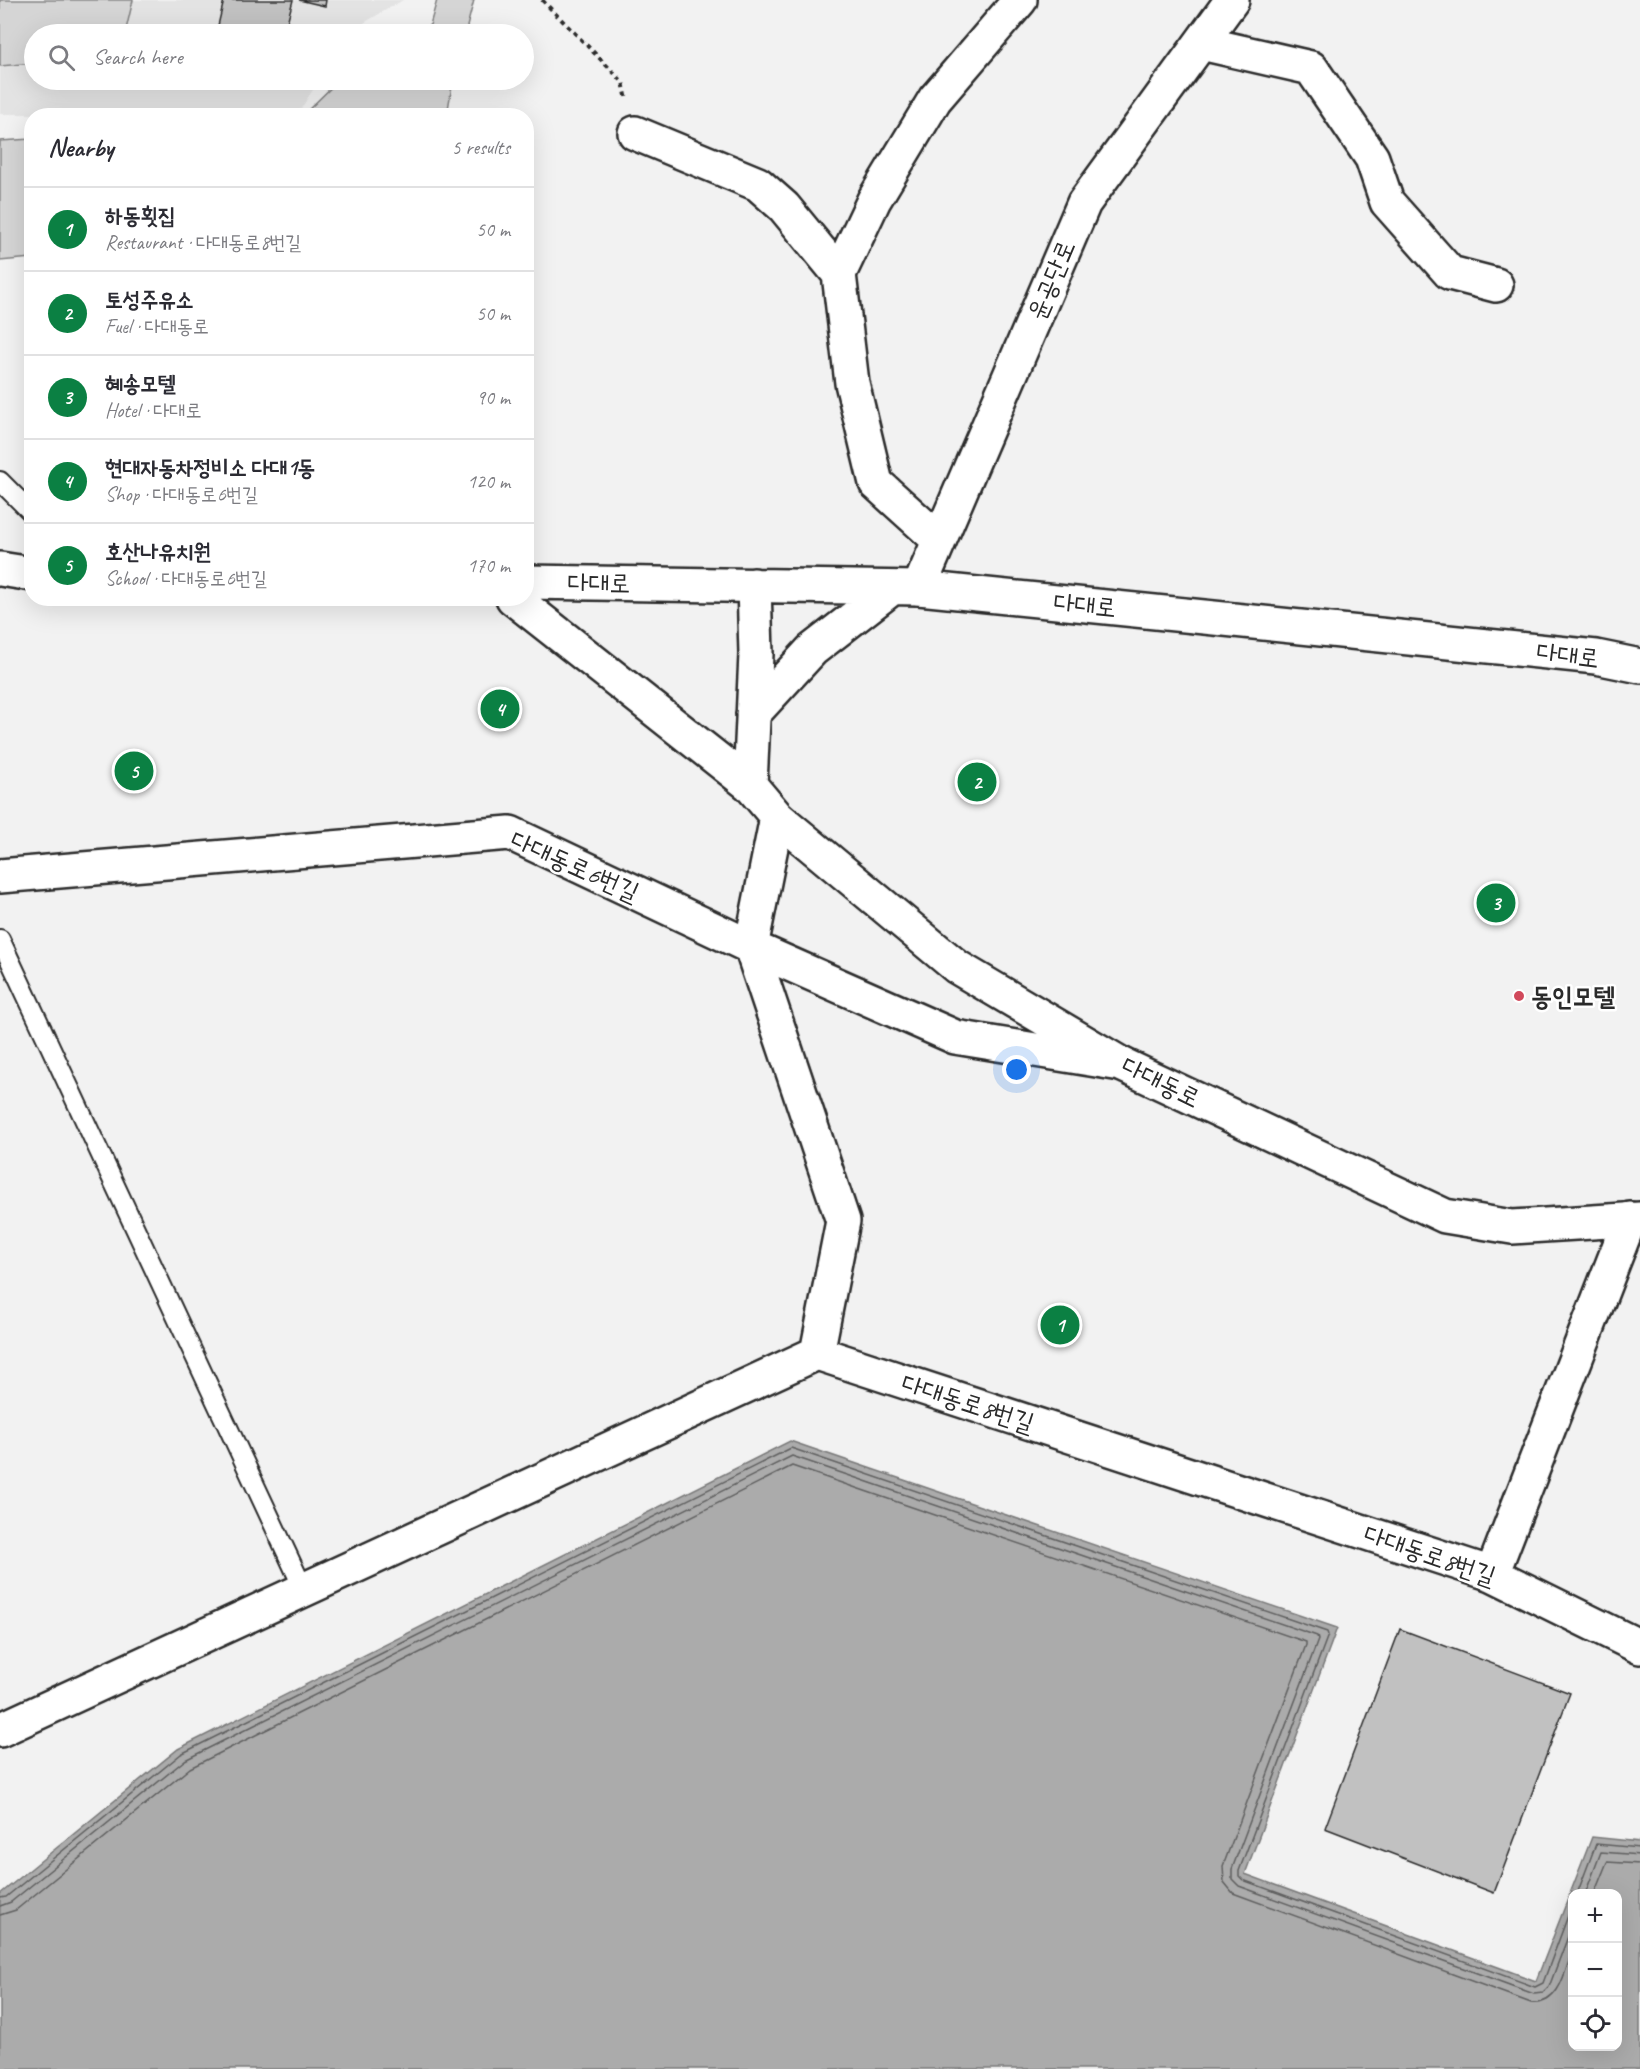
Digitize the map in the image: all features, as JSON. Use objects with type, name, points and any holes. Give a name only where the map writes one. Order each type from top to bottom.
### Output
[{"type":"street","points":[[939,540],[876,483],[852,383],[839,274],[874,200],[934,99],[1020,0]]},
{"type":"street","name":"윤공단로","points":[[905,588],[939,540],[1084,203],[1232,0]]},
{"type":"street","points":[[1201,43],[1311,68],[1372,158],[1387,202],[1450,273],[1496,285]]},
{"type":"street","points":[[635,133],[758,184],[784,207],[839,274]]},
{"type":"street","points":[[0,569],[24,573]]},
{"type":"street","name":"다대로","points":[[534,582],[905,588],[1596,657],[1640,666]]},
{"type":"street","points":[[750,785],[756,654],[754,585]]},
{"type":"street","points":[[753,714],[812,650],[905,588]]},
{"type":"street","name":"다대동로","points":[[523,606],[750,785],[777,817],[957,967],[1121,1064],[1445,1216],[1512,1227],[1635,1219]]},
{"type":"street","points":[[0,1730],[817,1353],[843,1221],[751,947],[777,817]]},
{"type":"street","name":"다대동로6번길","points":[[0,876],[510,833],[751,947],[955,1037],[1121,1064]]},
{"type":"street","points":[[1492,1574],[1635,1219]]},
{"type":"street","name":"다대동로8번길","points":[[817,1353],[1492,1574],[1640,1647]]},
{"type":"lane","points":[[0,481],[24,505]]},
{"type":"lane","points":[[0,939],[304,1590]]},
{"type":"path","points":[[542,0],[623,82],[635,133]]},
{"type":"shaded area","points":[[0,0],[403,0],[362,24],[24,24],[24,90],[313,90],[301,108],[24,108],[24,114],[0,114]]},
{"type":"shaded area","points":[[0,0],[133,0],[127,24],[24,24],[24,64],[0,66]]},
{"type":"shaded area","points":[[437,0],[474,0],[468,24],[430,24]]},
{"type":"shaded area","points":[[329,90],[451,90],[448,108],[310,108]]},
{"type":"shaded area","points":[[24,139],[24,259],[0,261],[0,141]]},
{"type":"water","points":[[790,1441],[1337,1628],[1245,1874],[1536,1981],[1568,1899],[1568,2051],[1622,2051],[1622,1889],[1572,1889],[1592,1837],[1640,1842],[1640,2069],[0,2069],[0,1894],[178,1749]]},
{"type":"building","points":[[224,0],[293,0],[287,24],[218,24]]},
{"type":"building","points":[[299,0],[326,0],[325,6]]},
{"type":"building","points":[[1400,1629],[1570,1693],[1494,1893],[1325,1828]]},
{"type":"place","name":"현대자동차정비소 다대1동","points":[[500,709]]},
{"type":"place","name":"호산나유치원","points":[[134,771]]},
{"type":"place","name":"토성주유소","points":[[977,782]]},
{"type":"place","name":"혜송모텔","points":[[1496,903]]},
{"type":"place","name":"동인모텔","points":[[1519,996]]},
{"type":"place","name":"하동횟집","points":[[1060,1325]]}]
